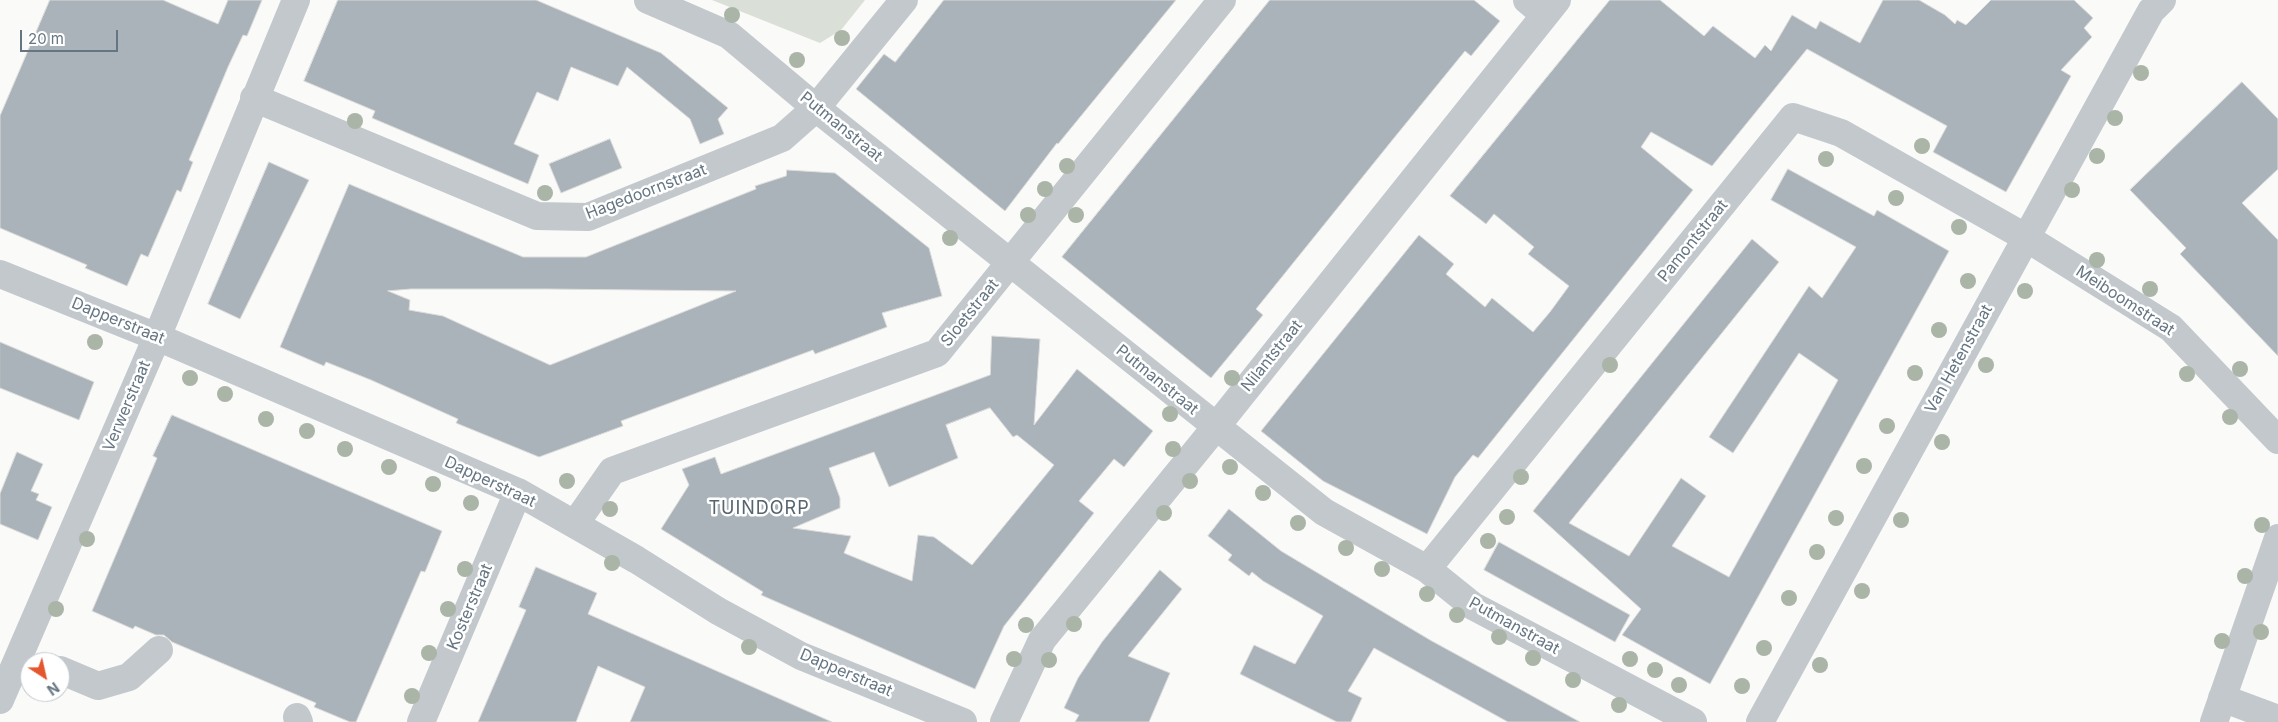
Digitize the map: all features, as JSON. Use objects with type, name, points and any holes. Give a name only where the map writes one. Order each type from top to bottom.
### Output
[{"type":"street","name":"Verwerstraat","points":[[31,652],[157,336],[296,0]]},
{"type":"street","name":"Putmanstraat","points":[[648,0],[729,35],[816,108],[1215,428],[1324,512],[1426,569],[1473,606],[1693,722]]},
{"type":"street","name":"Hagedoornstraat","points":[[254,98],[537,216],[588,217],[782,138],[816,108],[904,0]]},
{"type":"street","name":"Sloetstraat","points":[[575,524],[612,471],[937,354],[1222,0]]},
{"type":"street","name":"Van Hetenstraat","points":[[1760,722],[2151,4]]},
{"type":"street","name":"Nilantstraat","points":[[1004,722],[1042,640],[1215,428],[1543,5]]},
{"type":"street","name":"Pamontstraat","points":[[1426,569],[1794,117],[1841,133],[2025,237]]},
{"type":"street","name":"Meiboomstraat","points":[[2025,237],[2171,328],[2278,440]]},
{"type":"street","name":"Dapperstraat","points":[[0,274],[157,336],[518,492],[575,524],[718,611],[801,656],[963,722]]},
{"type":"street","name":"Kosterstraat","points":[[421,722],[518,492]]},
{"type":"street","points":[[2278,538],[2218,710],[2278,718]]},
{"type":"street","points":[[70,674],[98,686],[129,677],[159,650]]},
{"type":"street","name":"Verwerstraat","points":[[0,700],[20,671]]},
{"type":"shaded area","points":[[712,0],[865,0],[841,30],[820,43]]},
{"type":"building","points":[[50,0],[163,0],[218,24],[228,0],[262,0],[247,36],[243,35],[228,67],[189,160],[193,162],[181,192],[177,190],[148,257],[141,254],[127,286],[85,268],[87,265],[0,228],[0,116]]},
{"type":"building","points":[[338,0],[536,0],[661,53],[728,108],[718,119],[724,134],[700,144],[690,119],[627,67],[618,86],[571,67],[558,101],[537,92],[514,144],[539,155],[528,184],[372,118],[375,111],[304,81]]},
{"type":"building","points":[[944,0],[1176,0],[1057,143],[1005,211],[856,89],[884,54],[895,62]]},
{"type":"building","points":[[1270,0],[1474,0],[1500,21],[1471,56],[1465,51],[1394,138],[1256,309],[1263,315],[1211,378],[1062,257]]},
{"type":"building","points":[[1610,0],[1660,0],[1704,36],[1713,26],[1755,58],[1765,45],[1771,51],[1792,15],[1816,29],[1820,21],[1860,43],[1883,0],[1919,0],[1945,15],[1955,24],[1957,20],[1966,25],[1991,0],[2074,0],[2093,18],[2084,28],[2092,37],[2061,70],[2071,76],[2006,192],[1933,152],[1947,126],[1807,49],[1712,166],[1651,132],[1641,147],[1693,190],[1478,458],[1473,455],[1455,477],[1427,534],[1323,481],[1261,431],[1419,235],[1454,264],[1446,274],[1485,307],[1492,298],[1533,332],[1550,312],[1569,286],[1528,254],[1534,247],[1494,214],[1486,224],[1450,196]]},
{"type":"building","points":[[2242,82],[2278,119],[2278,169],[2242,203],[2278,240],[2278,356],[2180,254],[2186,248],[2130,190]]},
{"type":"building","points":[[610,139],[622,168],[561,193],[549,164]]},
{"type":"building","points":[[269,162],[309,180],[240,319],[208,304]]},
{"type":"building","points":[[1788,169],[1874,216],[1877,210],[1949,251],[1710,684],[1622,635],[1641,609],[1533,511],[1752,239],[1779,262],[1569,523],[1629,556],[1681,478],[1706,496],[1672,546],[1729,577],[1838,380],[1799,353],[1733,453],[1709,437],[1809,286],[1822,298],[1856,247],[1771,200]]},
{"type":"building","points":[[787,170],[835,173],[929,248],[942,296],[882,313],[887,327],[815,354],[813,350],[621,421],[623,426],[539,457],[456,423],[458,419],[371,380],[326,362],[324,366],[280,347],[349,184],[523,257],[586,257],[756,189],[755,186],[786,176]],"holes":[[[411,289],[736,291],[550,365],[443,316],[409,310],[410,300],[388,291]]]},
{"type":"building","points":[[992,336],[1040,339],[1034,425],[1077,369],[1153,431],[1124,467],[1114,459],[1079,501],[1094,513],[1004,626],[975,689],[761,595],[763,592],[661,529],[689,485],[682,469],[715,457],[721,474],[990,375]],"holes":[[[990,408],[1013,437],[1017,435],[1054,465],[972,565],[934,537],[918,535],[912,581],[844,553],[851,536],[793,528],[840,508],[840,498],[829,468],[874,452],[889,487],[958,458],[946,425]]]},
{"type":"building","points":[[0,342],[94,382],[79,420],[0,388]]},
{"type":"building","points":[[172,415],[442,531],[425,572],[421,571],[356,722],[350,722],[314,707],[316,703],[172,642],[164,635],[156,635],[135,626],[133,629],[92,611],[157,458],[153,456]]},
{"type":"building","points":[[17,452],[43,464],[31,491],[39,494],[36,500],[52,507],[38,540],[0,524],[0,494]]},
{"type":"building","points":[[1229,509],[1281,551],[1430,640],[1580,722],[1508,722],[1374,648],[1348,691],[1362,698],[1351,722],[1337,722],[1240,674],[1254,645],[1295,664],[1323,616],[1263,581],[1252,572],[1249,576],[1228,560],[1232,555],[1208,536]]},
{"type":"building","points":[[1499,542],[1630,615],[1615,642],[1484,570]]},
{"type":"building","points":[[536,567],[597,593],[588,614],[832,722],[630,722],[645,687],[598,666],[576,722],[478,722],[526,610],[519,607]]},
{"type":"building","points":[[1160,570],[1182,589],[1128,656],[1170,673],[1149,722],[1075,722],[1079,715],[1064,708],[1078,678],[1102,642]]},
{"type":"district","name":"TUINDORP","points":[[759,509]]}]
